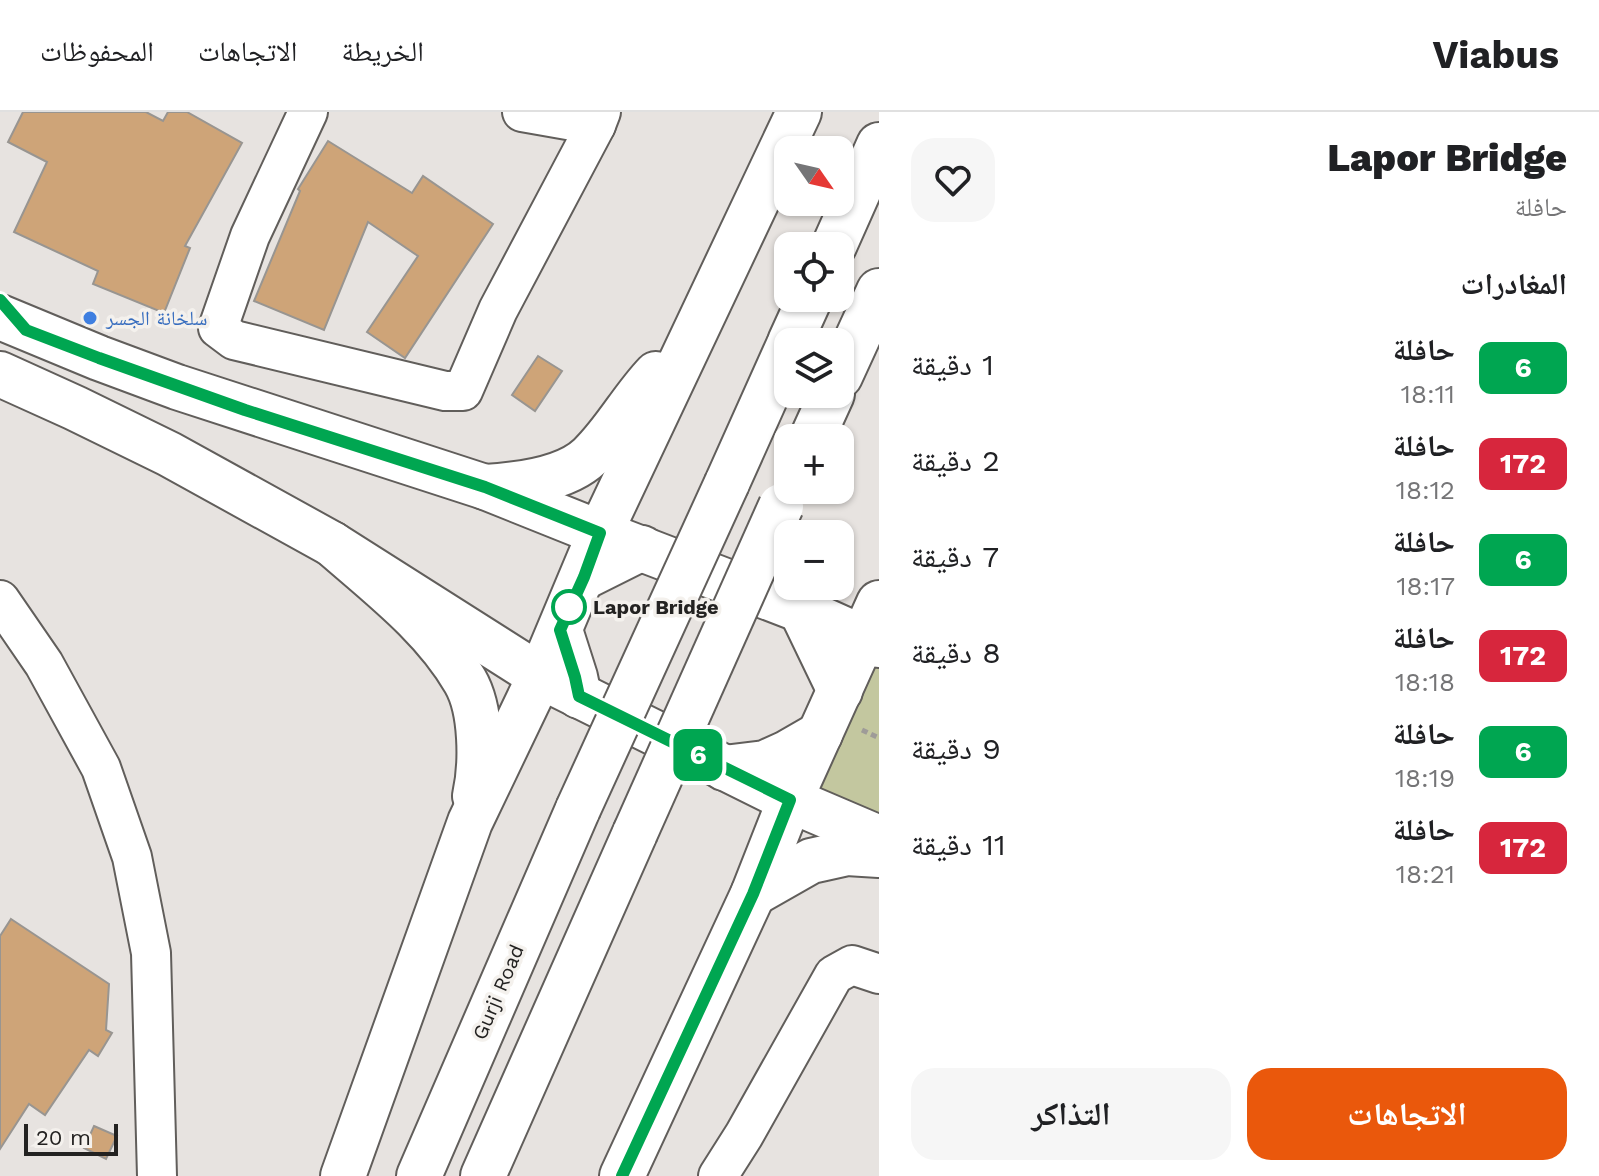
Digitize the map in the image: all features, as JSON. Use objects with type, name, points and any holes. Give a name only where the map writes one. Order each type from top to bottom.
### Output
[{"type":"main road","points":[[343,1176],[470,822],[540,676],[600,533],[799,112]]},
{"type":"main road","points":[[840,232],[879,145]]},
{"type":"main road","points":[[854,345],[879,291]]},
{"type":"main road","points":[[9,316],[177,387],[485,487],[801,610],[874,629],[820,734],[753,894],[622,1176]]},
{"type":"main road","points":[[485,487],[521,484],[565,471],[588,459],[655,374],[680,364]]},
{"type":"main road","points":[[0,374],[169,454],[332,544],[540,676],[790,800],[879,838]]},
{"type":"main road","name":"Gurji Road","points":[[419,1176],[578,809],[774,378]]},
{"type":"main road","points":[[483,1176],[781,504]]},
{"type":"main road","points":[[332,544],[426,628],[467,683],[475,707],[480,774],[470,822]]},
{"type":"main road","points":[[584,577],[642,548]]},
{"type":"main road","points":[[801,610],[840,691]]},
{"type":"main road","points":[[560,630],[579,696]]},
{"type":"main road","points":[[724,768],[765,763],[820,734]]},
{"type":"main road","points":[[753,894],[811,861],[847,853],[879,855]]},
{"type":"street","points":[[308,112],[250,236],[218,328],[234,340],[445,391],[463,391],[498,310],[598,119],[522,112]]},
{"type":"street","points":[[0,600],[44,664],[101,768],[132,857],[151,953],[157,1176]]},
{"type":"street","points":[[718,1176],[834,975],[852,965],[879,974]]},
{"type":"green space","points":[[874,664],[879,666],[879,821],[819,793]]},
{"type":"building","points":[[23,112],[146,112],[163,121],[168,112],[187,112],[242,143],[185,246],[190,248],[164,313],[93,284],[98,271],[14,232],[47,162],[8,142]]},
{"type":"building","points":[[328,141],[412,193],[423,176],[493,224],[405,358],[367,332],[418,256],[368,222],[324,330],[254,301],[300,191],[298,189]]},
{"type":"building","points":[[538,356],[562,371],[535,411],[512,395]]},
{"type":"building","points":[[11,919],[109,984],[106,1030],[112,1033],[98,1056],[89,1050],[45,1115],[29,1104],[0,1149],[0,936]]},
{"type":"building","points":[[94,1126],[117,1136],[106,1159],[84,1148]]},
{"type":"bus line","name":"6","points":[[0,300],[26,330],[177,387],[485,487],[600,533],[560,630],[579,696],[790,800],[753,894],[622,1176]]},
{"type":"place","name":"سلخانة الجسر","points":[[90,318]]},
{"type":"place","name":"Lapor Bridge","points":[[569,607]]}]
